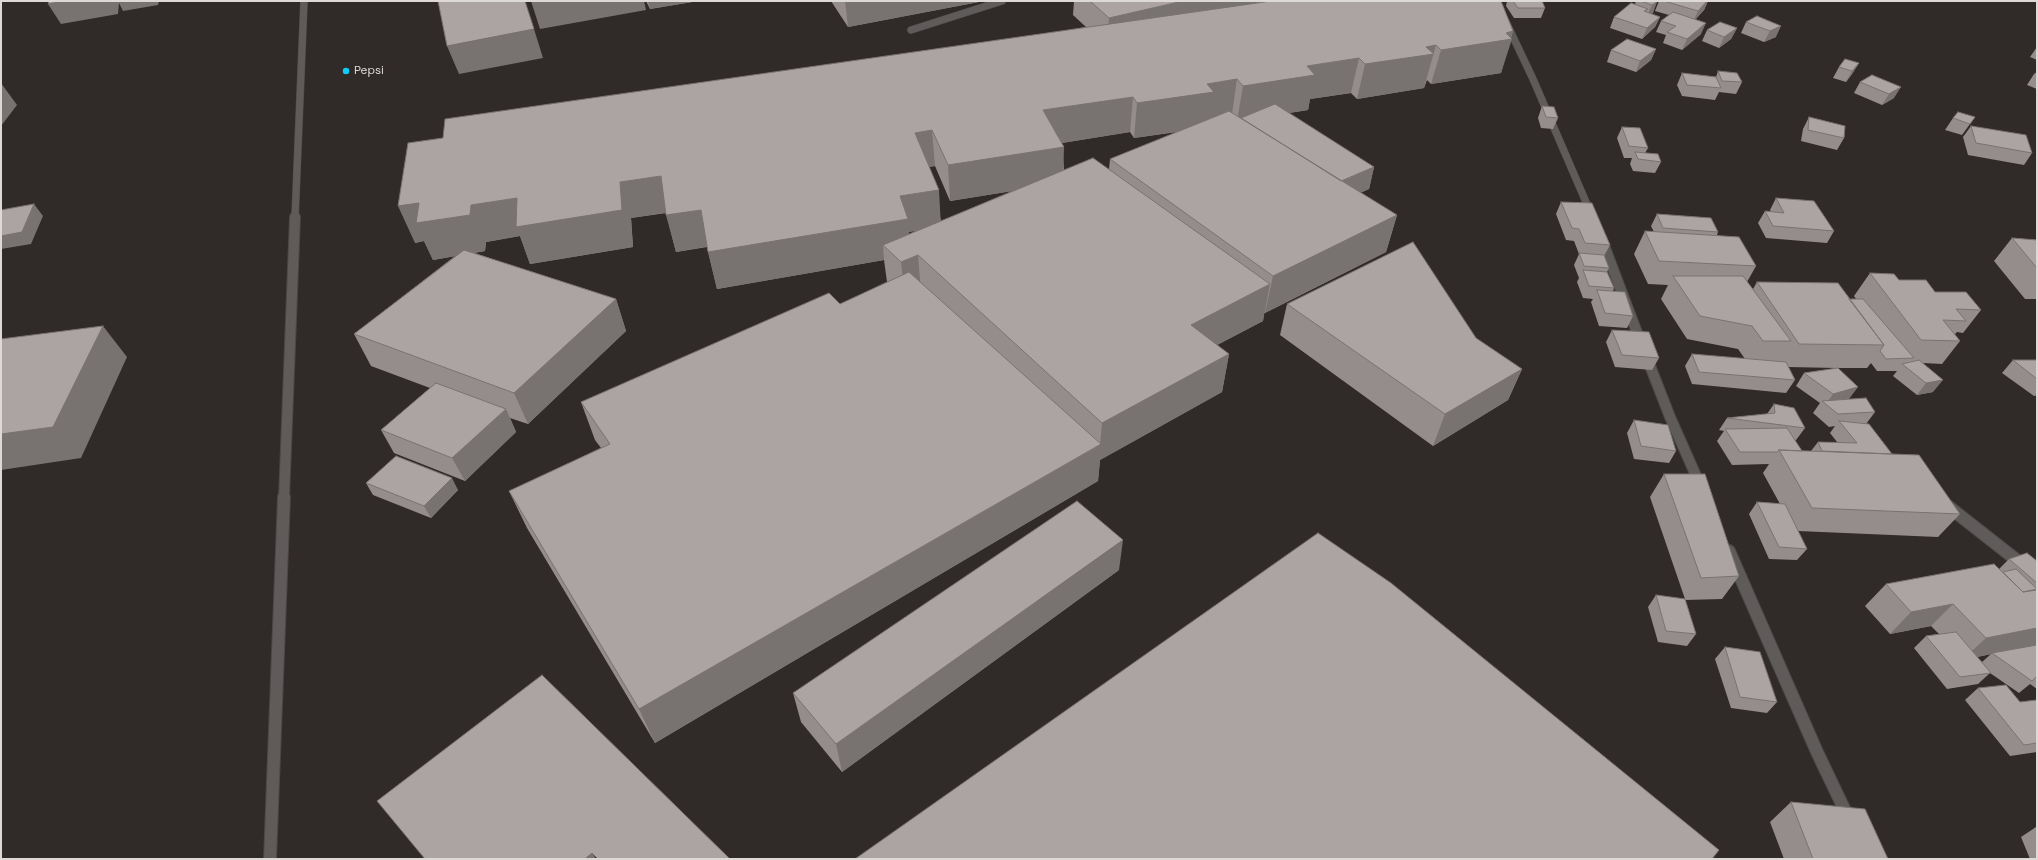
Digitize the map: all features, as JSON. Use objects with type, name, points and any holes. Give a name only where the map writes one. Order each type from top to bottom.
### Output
[{"type":"street","points":[[270,859],[304,1]]},
{"type":"street","points":[[911,30],[1002,1]]},
{"type":"street","points":[[1501,16],[1522,54],[1583,193],[1670,417],[1705,497]]},
{"type":"street","points":[[1942,501],[2037,576]]},
{"type":"street","points":[[1724,541],[1818,752],[1855,830]]},
{"type":"building","points":[[49,1],[63,1],[48,4]]},
{"type":"building","points":[[438,1],[525,1],[534,29],[447,46]]},
{"type":"building","points":[[1090,1],[1183,1],[1109,18]]},
{"type":"building","points":[[1271,1],[1501,1],[1513,31],[1506,33],[1512,39],[1441,50],[1436,45],[1426,47],[1434,54],[1365,64],[1359,58],[1307,66],[1315,75],[1243,86],[1237,79],[1207,84],[1214,92],[1137,103],[1133,97],[1043,110],[1064,147],[948,165],[932,130],[915,133],[939,190],[900,196],[908,219],[708,252],[701,210],[666,215],[661,176],[620,182],[622,210],[516,227],[517,198],[471,205],[470,215],[416,223],[419,203],[398,206],[408,143],[443,138],[445,119]]},
{"type":"building","points":[[1513,1],[1542,1],[1545,8],[1518,8]]},
{"type":"building","points":[[1641,1],[1654,1],[1657,2],[1652,5]]},
{"type":"building","points":[[1664,1],[1707,1],[1698,11]]},
{"type":"building","points":[[1631,3],[1648,9],[1644,11],[1660,17],[1647,28],[1614,17]]},
{"type":"building","points":[[1673,12],[1706,23],[1687,39],[1667,32],[1676,26],[1661,21]]},
{"type":"building","points":[[1757,16],[1781,26],[1770,31],[1746,22]]},
{"type":"building","points":[[1720,22],[1737,28],[1724,37],[1707,30]]},
{"type":"building","points":[[1627,39],[1656,49],[1640,61],[1611,50]]},
{"type":"building","points":[[1845,59],[1859,63],[1852,71],[1839,67]]},
{"type":"building","points":[[1718,71],[1737,73],[1742,82],[1722,81]]},
{"type":"building","points":[[1682,73],[1716,77],[1721,88],[1687,85]]},
{"type":"building","points":[[1872,75],[1901,87],[1889,94],[1860,82]]},
{"type":"building","points":[[1275,104],[1374,167],[1341,181],[1241,118]]},
{"type":"building","points":[[1542,106],[1554,107],[1558,118],[1546,117]]},
{"type":"building","points":[[1229,111],[1397,215],[1273,276],[1110,159]]},
{"type":"building","points":[[1958,112],[1975,117],[1970,124],[1953,118]]},
{"type":"building","points":[[1809,117],[1845,126],[1844,138],[1808,130]]},
{"type":"building","points":[[1971,126],[2026,135],[2032,153],[1976,143]]},
{"type":"building","points":[[1622,127],[1640,128],[1648,148],[1629,146]]},
{"type":"building","points":[[1635,152],[1658,154],[1661,162],[1638,159]]},
{"type":"building","points":[[1093,158],[1270,284],[1191,325],[1229,354],[1102,423],[918,255],[901,262],[883,245]]},
{"type":"building","points":[[1776,198],[1814,201],[1834,231],[1773,226],[1765,211],[1784,213]]},
{"type":"building","points":[[1561,202],[1592,203],[1610,245],[1585,243],[1579,229],[1572,228]]},
{"type":"building","points":[[34,204],[22,232],[1,236],[1,210]]},
{"type":"building","points":[[1657,214],[1711,218],[1718,232],[1663,228]]},
{"type":"building","points":[[1645,231],[1739,237],[1756,266],[1659,261]]},
{"type":"building","points":[[2012,238],[2037,240],[2037,268]]},
{"type":"building","points":[[1413,242],[1476,338],[1522,369],[1445,414],[1287,304]]},
{"type":"building","points":[[464,250],[616,299],[514,393],[354,334]]},
{"type":"building","points":[[1579,253],[1604,255],[1609,268],[1584,266]]},
{"type":"building","points":[[1583,270],[1607,272],[1614,288],[1589,286]]},
{"type":"building","points":[[909,272],[1101,444],[639,709],[509,491],[610,444],[581,402],[829,293],[840,304]]},
{"type":"building","points":[[1870,273],[1894,274],[1899,280],[1926,280],[1935,292],[1966,292],[1981,310],[1956,309],[1966,321],[1943,320],[1960,341],[1921,340]]},
{"type":"building","points":[[1673,276],[1743,276],[1791,341],[1763,341],[1752,326],[1700,316]]},
{"type":"building","points":[[1757,282],[1838,283],[1884,345],[1799,344]]},
{"type":"building","points":[[1597,290],[1625,292],[1633,316],[1605,313]]},
{"type":"building","points":[[1849,299],[1863,299],[1914,358],[1886,359],[1880,351],[1884,345]]},
{"type":"building","points":[[103,326],[53,427],[1,434],[1,339]]},
{"type":"building","points":[[1612,330],[1649,332],[1659,358],[1622,355]]},
{"type":"building","points":[[1692,354],[1786,362],[1795,380],[1699,372]]},
{"type":"building","points":[[1919,360],[1943,380],[1926,383],[1902,364]]},
{"type":"building","points":[[2013,360],[2037,360],[2037,379]]},
{"type":"building","points":[[1838,368],[1858,387],[1833,394],[1804,373]]},
{"type":"building","points":[[436,383],[506,409],[452,458],[381,430]]},
{"type":"building","points":[[1866,398],[1875,412],[1838,414],[1822,401]]},
{"type":"building","points":[[1774,404],[1794,408],[1805,428],[1727,418],[1775,413]]},
{"type":"building","points":[[1634,420],[1668,425],[1676,451],[1641,446]]},
{"type":"building","points":[[1839,421],[1869,424],[1892,454],[1822,451],[1818,442],[1857,443]]},
{"type":"building","points":[[1787,428],[1802,451],[1779,450],[1777,452],[1740,452],[1725,429]]},
{"type":"building","points":[[1779,450],[1919,455],[1960,514],[1812,508]]},
{"type":"building","points":[[396,456],[452,478],[424,506],[366,483]]},
{"type":"building","points":[[1664,474],[1705,474],[1739,576],[1701,578]]},
{"type":"building","points":[[1077,501],[1123,540],[836,744],[793,693]]},
{"type":"building","points":[[1757,502],[1785,504],[1807,549],[1779,547]]},
{"type":"building","points":[[1318,533],[1391,583],[1719,850],[1712,859],[855,859]]},
{"type":"building","points":[[2027,553],[2037,561],[2037,583],[2009,559]]},
{"type":"building","points":[[1994,564],[2023,592],[2037,590],[2037,628],[1986,638],[1953,604],[1911,612],[1886,584]]},
{"type":"building","points":[[2016,569],[2037,589],[2023,592],[2003,572]]},
{"type":"building","points":[[1656,595],[1685,599],[1696,634],[1666,631]]},
{"type":"building","points":[[1956,632],[1991,673],[1960,677],[1926,636]]},
{"type":"building","points":[[2037,645],[2037,676],[2032,681],[1992,653]]},
{"type":"building","points":[[1725,647],[1760,652],[1777,702],[1740,697]]},
{"type":"building","points":[[542,675],[730,859],[598,859],[592,853],[585,859],[425,859],[377,801]]},
{"type":"building","points":[[2006,685],[2020,702],[2037,700],[2037,743],[2024,745],[1978,688]]},
{"type":"building","points":[[1791,802],[1865,809],[1888,859],[1813,859]]},
{"type":"place","name":"Pepsi","points":[[346,71]]}]
